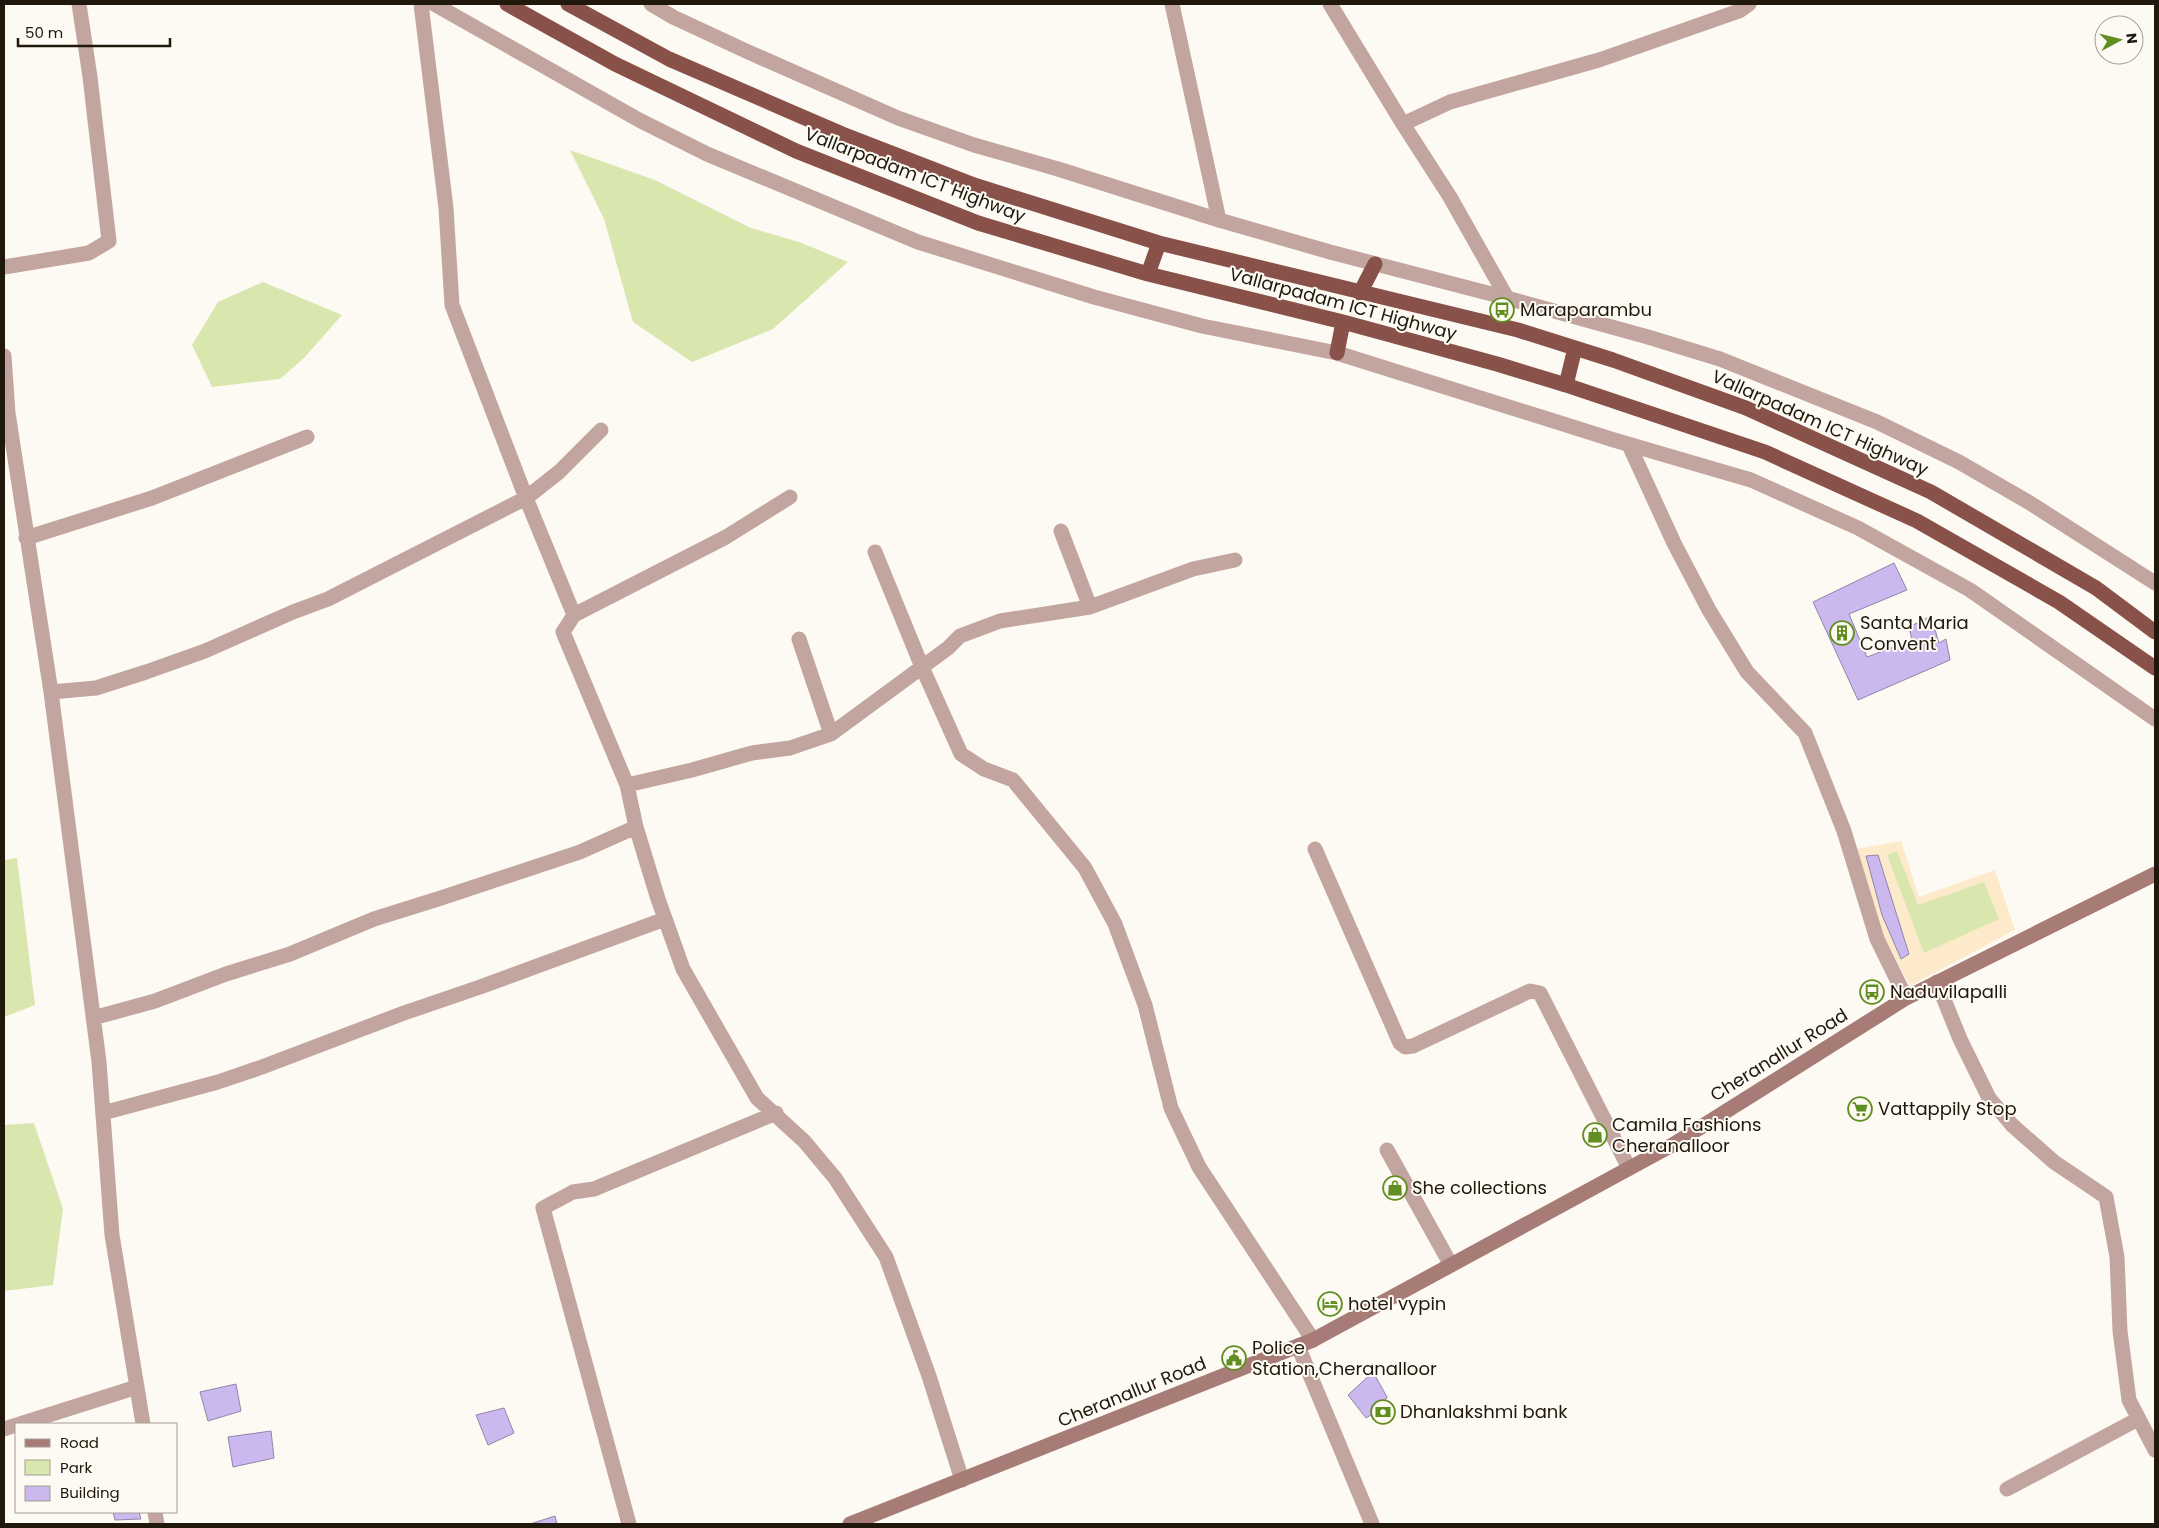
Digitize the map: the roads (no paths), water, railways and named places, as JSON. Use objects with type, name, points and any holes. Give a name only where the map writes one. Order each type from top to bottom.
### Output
[{"type":"highway","name":"Vallarpadam ICT Highway","points":[[507,4],[615,64],[796,151],[978,223],[1148,274],[1343,322],[1497,364],[1566,385],[1765,452],[1917,521],[2060,602],[2155,668]]},
{"type":"highway","name":"Vallarpadam ICT Highway","points":[[568,4],[669,59],[842,134],[974,185],[1159,243],[1518,330],[1746,408],[1931,492],[2096,588],[2155,632]]},
{"type":"highway","points":[[1148,274],[1159,243]]},
{"type":"highway","points":[[1360,293],[1375,264]]},
{"type":"highway","points":[[1337,354],[1343,322]]},
{"type":"highway","points":[[1566,385],[1575,348]]},
{"type":"main road","name":"Cheranallur Road","points":[[850,1524],[1313,1340],[1674,1144],[1906,998],[2155,874]]},
{"type":"street","points":[[4,267],[89,253],[109,241],[90,77],[79,4]]},
{"type":"street","points":[[421,4],[446,208],[452,305],[526,498],[574,615]]},
{"type":"street","points":[[434,4],[639,120],[698,149],[804,196],[918,242],[1094,297],[1184,321],[1337,354],[1751,480],[1858,528],[1970,590],[2155,719]]},
{"type":"street","points":[[650,4],[673,17],[746,51],[898,118],[974,145],[1058,169],[1219,220],[1648,337],[1720,360],[1878,422],[1959,462],[2030,502],[2155,583]]},
{"type":"street","points":[[1172,4],[1219,220]]},
{"type":"street","points":[[1330,4],[1450,198],[1507,298]]},
{"type":"street","points":[[1403,124],[1450,102],[1599,60],[1739,11],[1749,4]]},
{"type":"street","points":[[4,356],[8,413],[50,692],[93,1018],[103,1113],[112,1235],[143,1423]]},
{"type":"street","points":[[50,692],[96,688],[205,651],[293,612],[328,600],[526,498],[559,472],[601,430]]},
{"type":"street","points":[[26,538],[152,498],[307,437]]},
{"type":"street","points":[[1629,444],[1674,543],[1705,602],[1747,672],[1805,733],[1844,831],[1877,939],[1906,998]]},
{"type":"street","points":[[790,497],[726,536],[574,615],[563,632],[627,785],[636,826],[683,969],[757,1098],[776,1113],[804,1141],[835,1178],[886,1257],[929,1376],[962,1480]]},
{"type":"street","points":[[1061,531],[1090,607]]},
{"type":"street","points":[[875,552],[922,667],[962,754],[984,769],[1013,780],[1085,868],[1116,924],[1146,1005],[1172,1108],[1199,1167],[1313,1340]]},
{"type":"street","points":[[627,785],[692,770],[752,753],[790,748],[831,734],[948,648],[960,636],[1000,621],[1090,607],[1193,569],[1235,560]]},
{"type":"street","points":[[799,639],[831,734]]},
{"type":"street","points":[[93,1018],[155,1001],[226,974],[290,954],[374,918],[580,852],[636,826]]},
{"type":"street","points":[[1315,849],[1400,1042],[1405,1047],[1413,1046],[1530,991],[1540,993],[1629,1168]]},
{"type":"street","points":[[103,1113],[218,1082],[262,1067],[404,1013],[480,988],[665,919]]},
{"type":"street","points":[[1937,982],[1960,1038],[1989,1098],[2012,1125],[2047,1156],[2106,1197],[2117,1257],[2120,1331],[2128,1400],[2155,1450]]},
{"type":"street","points":[[629,1524],[543,1208],[573,1192],[594,1189],[776,1113]]},
{"type":"street","points":[[1387,1150],[1451,1265]]},
{"type":"street","points":[[1298,1346],[1372,1524]]},
{"type":"street","points":[[24,1423],[137,1386]]},
{"type":"street","points":[[2007,1489],[2138,1419]]},
{"type":"place","name":"Maraparambu","points":[[1502,310]]},
{"type":"place","name":"Santa Maria Convent","points":[[1842,633]]},
{"type":"place","name":"Naduvilapalli","points":[[1872,992]]},
{"type":"place","name":"Vattappily Stop","points":[[1860,1109]]},
{"type":"place","name":"Camila Fashions Cheranalloor","points":[[1595,1135]]},
{"type":"place","name":"She collections","points":[[1395,1188]]},
{"type":"place","name":"hotel vypin","points":[[1330,1304]]},
{"type":"place","name":"Police Station,Cheranalloor","points":[[1234,1358]]},
{"type":"place","name":"Dhanlakshmi bank","points":[[1383,1412]]}]
